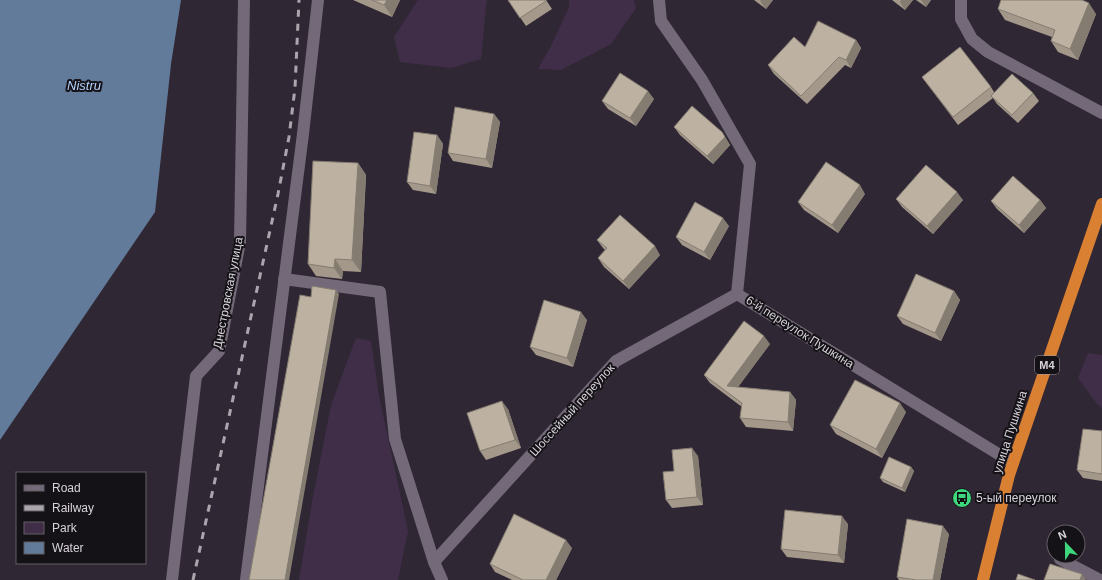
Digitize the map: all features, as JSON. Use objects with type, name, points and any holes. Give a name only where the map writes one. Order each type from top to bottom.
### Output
[{"type":"highway","name":"улица Пушкина","points":[[983,580],[1009,474],[1102,204]]},
{"type":"street","name":"Днестровская улица","points":[[172,578],[196,376],[218,352],[240,242],[244,0]]},
{"type":"street","points":[[246,580],[303,134],[318,0]]},
{"type":"street","name":"6-й переулок Пушкина","points":[[659,0],[661,21],[702,80],[750,164],[737,294],[1013,463]]},
{"type":"street","points":[[961,0],[961,19],[972,39],[988,52],[1102,113]]},
{"type":"street","points":[[284,279],[380,292],[395,439],[434,562],[442,580]]},
{"type":"street","name":"Шоссейный переулок","points":[[434,562],[616,361],[737,294]]},
{"type":"street","points":[[1070,564],[1100,580]]},
{"type":"green space","points":[[418,0],[487,0],[481,59],[451,68],[400,62],[394,37]]},
{"type":"green space","points":[[569,0],[634,0],[636,8],[611,44],[561,70],[538,69],[552,44],[569,7]]},
{"type":"green space","points":[[356,338],[371,341],[379,396],[408,531],[398,580],[299,580],[312,502],[331,405]]},
{"type":"green space","points":[[1088,353],[1102,355],[1102,408],[1097,404],[1078,378]]},
{"type":"water","name":"Nistru","points":[[0,0],[181,0],[171,64],[155,212],[0,440]]},
{"type":"building","points":[[372,0],[387,0],[384,5]]},
{"type":"building","points":[[508,0],[546,0],[546,1],[520,18]]},
{"type":"building","points":[[1001,0],[1082,0],[1089,3],[1070,49],[1051,41],[1055,30],[998,9]]},
{"type":"building","points":[[818,21],[856,40],[846,60],[839,57],[801,96],[768,65],[794,37],[805,47]]},
{"type":"building","points":[[960,47],[991,87],[953,117],[922,77]]},
{"type":"building","points":[[620,73],[648,91],[630,118],[602,101]]},
{"type":"building","points":[[1012,74],[1033,93],[1012,115],[991,96]]},
{"type":"building","points":[[692,106],[722,132],[725,137],[707,156],[674,127]]},
{"type":"building","points":[[455,107],[494,114],[486,159],[448,153]]},
{"type":"building","points":[[414,132],[437,135],[430,186],[407,182]]},
{"type":"building","points":[[313,161],[358,163],[352,260],[335,259],[334,268],[308,264]]},
{"type":"building","points":[[826,162],[860,185],[832,225],[798,202]]},
{"type":"building","points":[[926,165],[957,192],[927,226],[896,199]]},
{"type":"building","points":[[1013,176],[1040,200],[1019,225],[991,201]]},
{"type":"building","points":[[695,202],[723,218],[704,252],[676,237]]},
{"type":"building","points":[[620,215],[655,246],[623,281],[598,258],[607,248],[597,240]]},
{"type":"building","points":[[916,274],[954,291],[935,333],[897,316]]},
{"type":"building","points":[[312,286],[336,290],[285,580],[249,580],[300,295],[311,297]]},
{"type":"building","points":[[544,300],[581,312],[567,358],[530,347]]},
{"type":"building","points":[[744,321],[764,336],[727,386],[790,392],[788,422],[740,418],[742,403],[704,375]]},
{"type":"building","points":[[855,380],[900,403],[876,449],[830,425]]},
{"type":"building","points":[[502,401],[515,440],[480,451],[467,413]]},
{"type":"building","points":[[1083,429],[1102,431],[1102,474],[1077,470]]},
{"type":"building","points":[[692,448],[697,497],[666,500],[663,472],[674,471],[672,450]]},
{"type":"building","points":[[889,457],[911,467],[902,488],[880,478]]},
{"type":"building","points":[[785,510],[842,516],[838,555],[781,549]]},
{"type":"building","points":[[514,514],[566,540],[546,580],[523,580],[490,564]]},
{"type":"building","points":[[907,519],[943,526],[933,580],[916,580],[897,577]]},
{"type":"building","points":[[1050,564],[1082,574],[1080,580],[1044,580]]},
{"type":"building","points":[[1018,574],[1035,580],[1016,580]]},
{"type":"railway","points":[[193,580],[278,194],[289,137],[295,88],[299,0]]},
{"type":"place","name":"5-ый переулок","points":[[962,498]]}]
